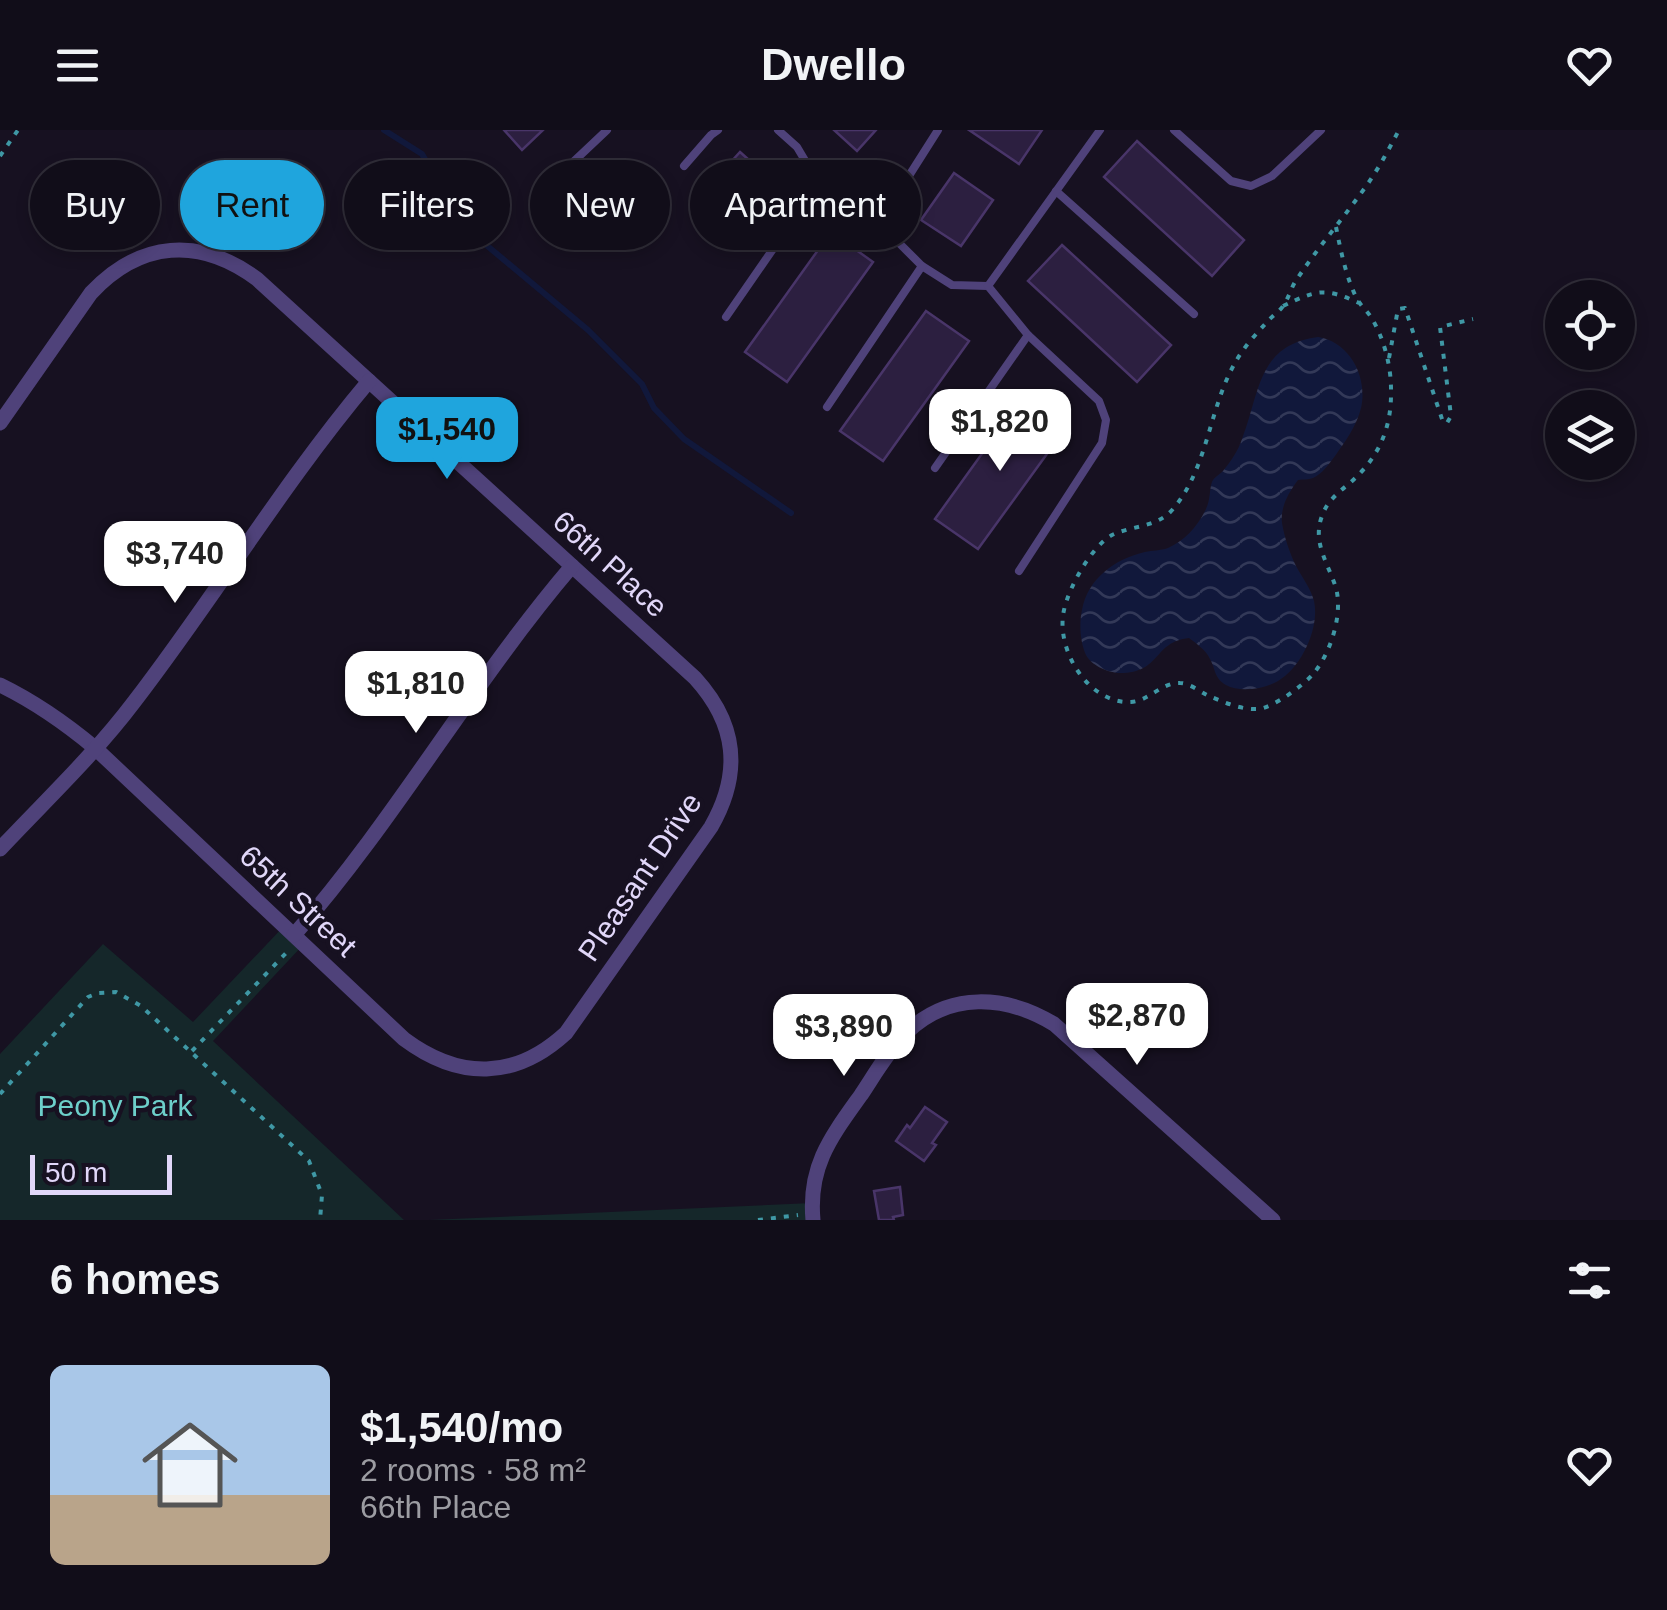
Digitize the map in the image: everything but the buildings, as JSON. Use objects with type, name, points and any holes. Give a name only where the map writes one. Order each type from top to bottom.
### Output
[{"type":"street","name":"66th Place","points":[[0,423],[90,293],[107,276],[144,255],[169,250],[217,255],[257,279],[695,678],[722,715],[731,756]]},
{"type":"street","points":[[0,849],[132,706],[330,426],[369,381]]},
{"type":"street","points":[[296,937],[374,837],[500,654],[572,566]]},
{"type":"street","name":"65th Street","points":[[0,685],[27,698],[95,748],[423,1053],[466,1068],[490,1070],[511,1066],[551,1046],[576,1021]]},
{"type":"street","name":"Pleasant Drive","points":[[576,1021],[711,827],[729,786],[731,756]]},
{"type":"street","points":[[813,1216],[814,1180],[821,1156],[892,1050],[926,1017],[966,1002],[988,1001],[1013,1004],[1054,1024],[1273,1220]]},
{"type":"lane","points":[[575,160],[607,130]]},
{"type":"lane","points":[[684,166],[718,130]]},
{"type":"lane","points":[[778,130],[797,146],[805,160]]},
{"type":"lane","points":[[919,160],[938,130]]},
{"type":"lane","points":[[988,286],[1100,130]]},
{"type":"lane","points":[[1174,130],[1231,180],[1251,186],[1272,176],[1321,130]]},
{"type":"lane","points":[[1056,191],[1194,314]]},
{"type":"lane","points":[[726,317],[771,250]]},
{"type":"lane","points":[[906,250],[922,266],[952,285],[988,286],[1028,335],[1099,401],[1106,420],[1102,442],[1019,571]]},
{"type":"lane","points":[[827,407],[922,266]]},
{"type":"lane","points":[[935,468],[1028,335]]},
{"type":"path","points":[[0,156],[18,130]]},
{"type":"path","points":[[1336,227],[1358,302],[1371,317],[1388,362],[1391,388],[1383,444],[1366,469],[1329,502],[1322,516],[1318,534],[1337,591],[1337,616],[1329,647],[1314,672],[1290,694],[1260,710],[1231,705],[1180,683],[1131,702],[1101,693],[1084,680],[1069,655],[1063,632],[1063,612],[1082,568],[1111,536],[1152,524],[1177,504],[1194,472],[1234,364],[1283,306],[1295,282],[1371,179],[1400,130]]},
{"type":"path","points":[[1283,306],[1315,292],[1335,292],[1358,302]]},
{"type":"path","points":[[1388,362],[1401,307],[1408,312],[1443,422],[1447,423],[1451,416],[1440,326],[1473,319]]},
{"type":"path","points":[[192,1052],[296,937]]},
{"type":"path","points":[[0,1094],[88,997],[116,992],[142,1006],[309,1161],[322,1195],[318,1219]]},
{"type":"path","points":[[758,1220],[813,1216]]},
{"type":"green space","name":"Peony Park","points":[[284,926],[304,944],[213,1041],[404,1220],[0,1220],[0,1054],[103,944],[193,1022]]},
{"type":"green space","points":[[812,1203],[813,1220],[429,1220]]},
{"type":"water","points":[[1318,337],[1348,353],[1359,373],[1362,396],[1357,421],[1339,451],[1319,474],[1298,480],[1282,511],[1289,551],[1314,601],[1314,623],[1301,657],[1278,681],[1245,689],[1222,682],[1206,653],[1189,638],[1168,645],[1142,669],[1132,672],[1114,672],[1095,665],[1086,655],[1081,632],[1082,610],[1090,588],[1113,565],[1134,555],[1168,548],[1190,533],[1207,507],[1213,480],[1238,448],[1272,361],[1298,342]]},
{"type":"waterway","points":[[384,130],[422,154],[446,196],[485,244],[588,330],[642,384],[654,408],[684,439],[791,513]]}]
